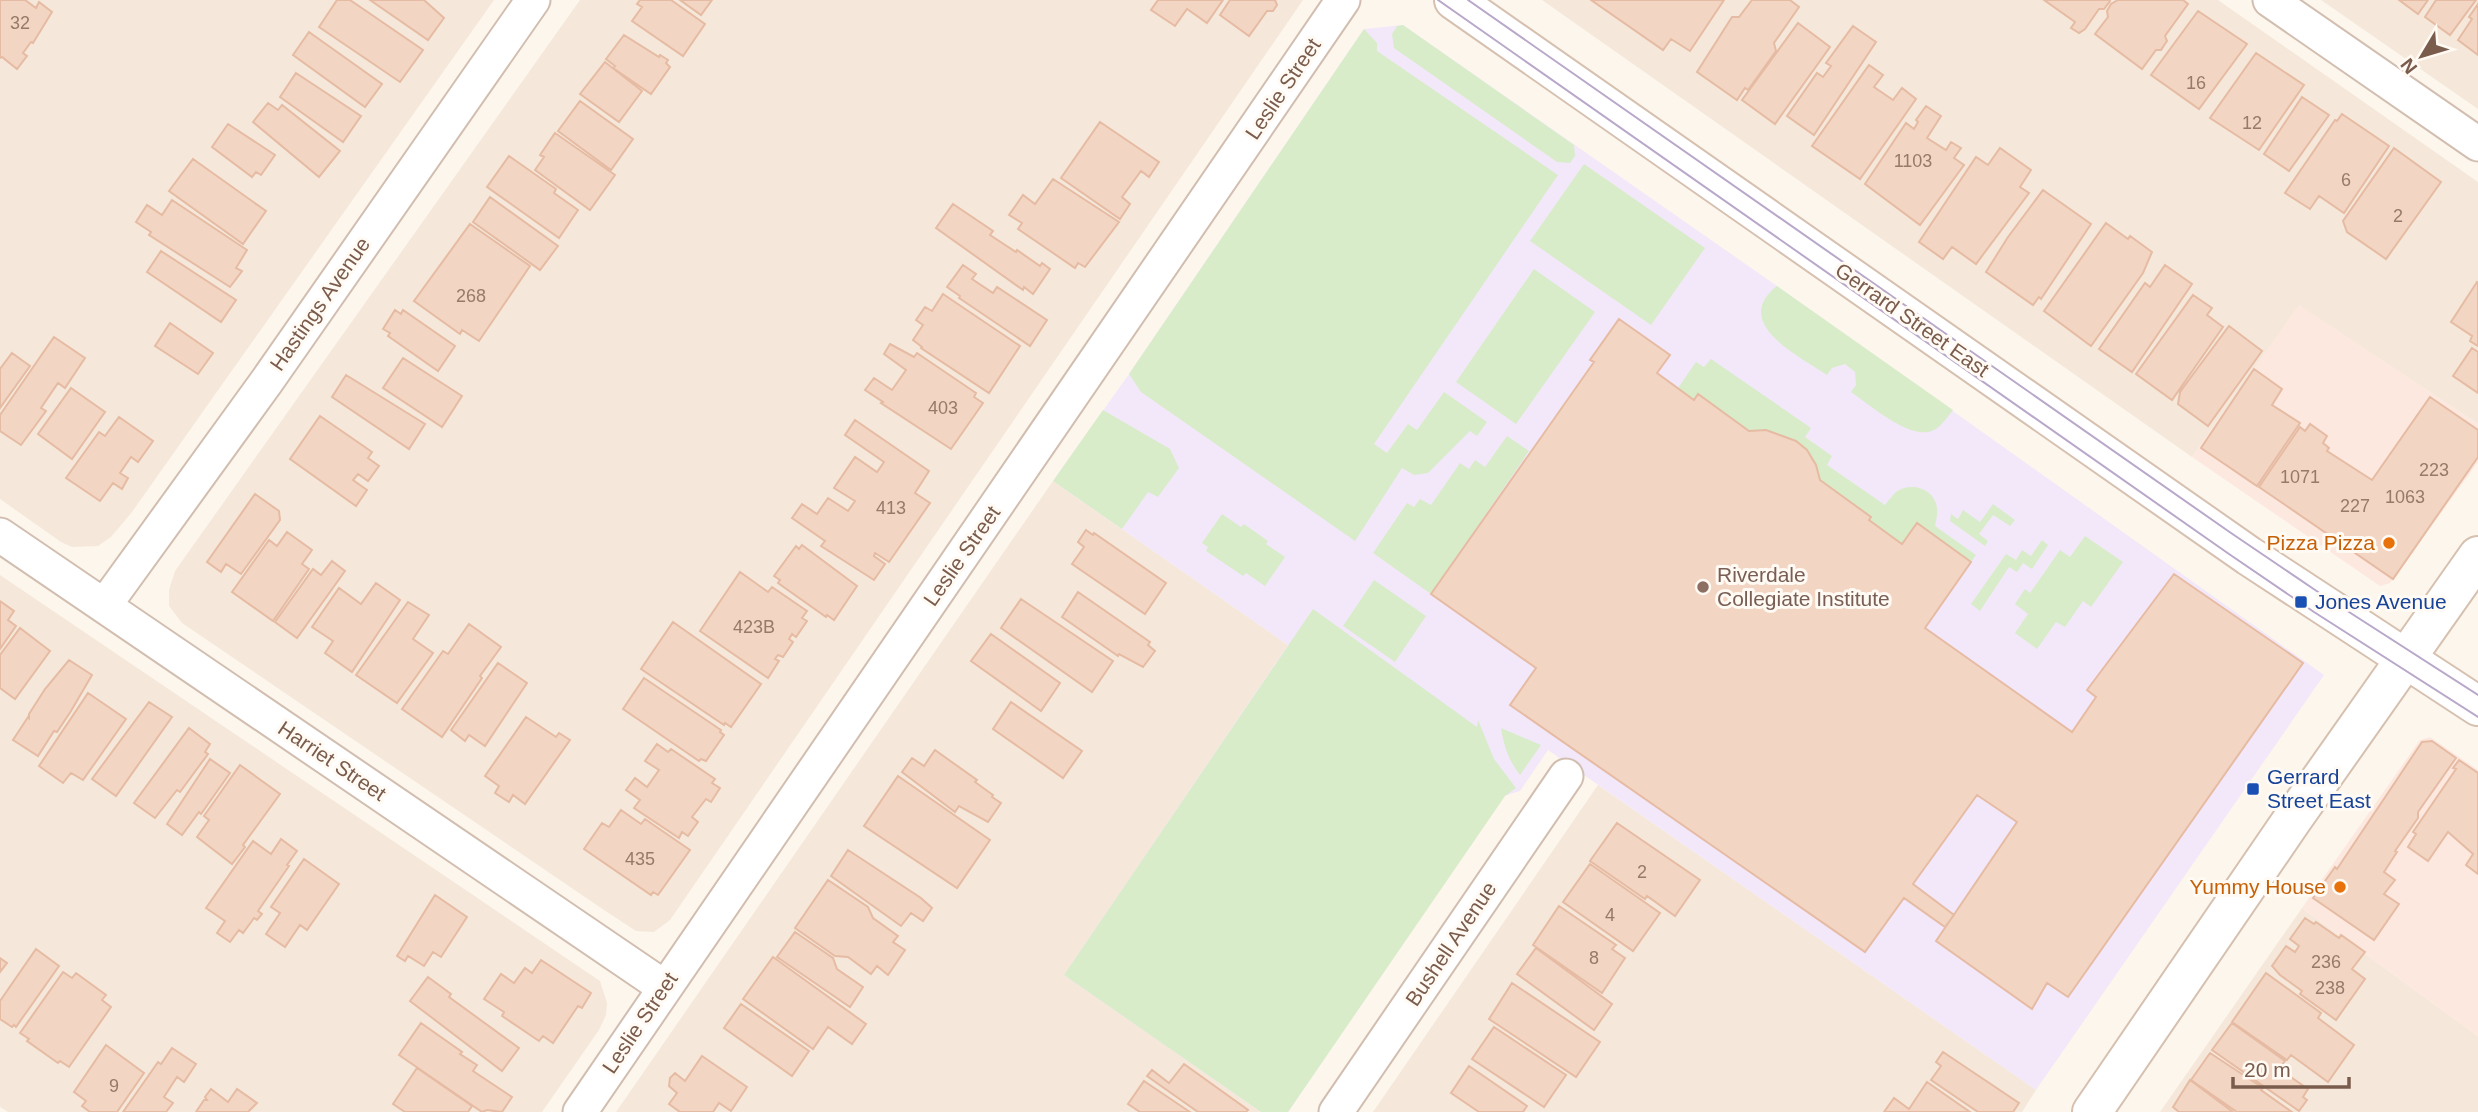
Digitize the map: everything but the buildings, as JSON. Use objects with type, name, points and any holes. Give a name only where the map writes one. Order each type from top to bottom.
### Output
[{"type":"main road","name":"Gerrard Street East","points":[[1454,0],[2249,556],[2478,706]]},
{"type":"main road","points":[[2092,1112],[2292,820],[2478,556]]},
{"type":"street","name":"Hastings Avenue","points":[[104,606],[267,381],[533,0]]},
{"type":"street","name":"Leslie Street","points":[[580,1112],[1343,0]]},
{"type":"street","points":[[2270,0],[2478,144]]},
{"type":"street","name":"Harriet Street","points":[[0,536],[664,988]]},
{"type":"street","name":"Bushell Avenue","points":[[1336,1112],[1566,776]]},
{"type":"shaded area","points":[[0,0],[494,0],[132,512],[111,537],[98,546],[72,547],[61,542],[0,499]]},
{"type":"shaded area","points":[[580,0],[1303,0],[670,920],[654,932],[636,931],[604,910],[182,623],[169,606],[169,590],[175,571]]},
{"type":"shaded area","points":[[1542,0],[2218,0],[2478,182],[2478,424],[2299,306],[2192,457]]},
{"type":"shaded area","points":[[2321,0],[2478,0],[2478,109]]},
{"type":"shaded area","name":"Riverdale Collegiate Institute","points":[[1403,25],[1777,286],[2324,675],[2036,1090],[1548,750],[1520,791],[1504,796],[1288,1112],[1261,1112],[1064,975],[1288,645],[1053,481],[1364,29]]},
{"type":"shaded area","points":[[2299,305],[2478,424],[2478,462],[2390,583],[2380,586],[2192,457]]},
{"type":"shaded area","points":[[1053,481],[1288,645],[1065,975],[1261,1112],[616,1112]]},
{"type":"shaded area","points":[[0,575],[600,981],[607,1003],[606,1015],[599,1030],[542,1112],[8,1112],[0,1107]]},
{"type":"shaded area","points":[[2430,737],[2478,770],[2478,1036],[2302,908],[2420,740]]},
{"type":"shaded area","points":[[1598,785],[2036,1090],[2022,1112],[1373,1112]]},
{"type":"shaded area","points":[[2302,908],[2478,1036],[2478,1112],[2160,1112]]},
{"type":"green space","points":[[1403,25],[1574,145],[1575,156],[1570,163],[1557,162],[1394,48],[1392,34],[1397,26]]},
{"type":"green space","points":[[1364,29],[1377,43],[1377,51],[1558,175],[1374,444],[1387,453],[1408,424],[1417,430],[1444,392],[1487,422],[1477,436],[1470,431],[1428,473],[1414,475],[1402,468],[1355,541],[1141,392],[1129,374]]},
{"type":"green space","points":[[1584,164],[1705,248],[1651,325],[1530,241]]},
{"type":"green space","points":[[1534,269],[1595,312],[1516,424],[1456,382]]},
{"type":"green space","points":[[1777,286],[1953,410],[1934,430],[1914,431],[1891,420],[1851,392],[1856,385],[1855,372],[1845,364],[1832,368],[1827,375],[1786,348],[1765,325],[1761,313],[1765,300]]},
{"type":"green space","points":[[1711,359],[1811,428],[1805,437],[1832,456],[1827,465],[1885,505],[1896,492],[1908,487],[1927,492],[1932,496],[1937,508],[1935,526],[1976,555],[1971,562],[1917,523],[1902,544],[1869,520],[1871,517],[1820,480],[1807,450],[1796,441],[1766,430],[1749,431],[1698,395],[1694,400],[1678,388],[1696,362],[1704,367]]},
{"type":"green space","points":[[1103,410],[1170,449],[1179,468],[1158,497],[1148,492],[1122,529],[1053,481]]},
{"type":"green space","points":[[1507,436],[1529,451],[1431,594],[1373,553],[1407,503],[1414,507],[1420,499],[1431,505],[1460,463],[1469,469],[1475,460],[1485,467]]},
{"type":"green space","points":[[1993,504],[2015,520],[2010,526],[1993,515],[1979,534],[1988,541],[1985,546],[1950,521],[1951,514],[1958,519],[1963,510],[1980,522]]},
{"type":"green space","points":[[1222,514],[1241,527],[1244,524],[1285,557],[1265,586],[1246,573],[1243,576],[1206,551],[1208,547],[1202,543]]},
{"type":"green space","points":[[2085,536],[2123,562],[2091,607],[2083,601],[2065,627],[2056,622],[2037,649],[2015,633],[2028,614],[2015,604],[2025,589],[2030,593],[2060,550],[2070,557]]},
{"type":"green space","points":[[2042,540],[2048,545],[2032,569],[2023,563],[2017,572],[2009,567],[1980,611],[1971,604],[2006,554],[2016,560],[2022,550],[2031,556]]},
{"type":"green space","points":[[1374,580],[1426,616],[1395,662],[1343,626]]},
{"type":"green space","points":[[1313,609],[1477,727],[1478,720],[1494,759],[1516,788],[1505,796],[1288,1112],[1261,1112],[1064,975]]},
{"type":"green space","points":[[1501,728],[1541,745],[1520,775],[1508,753]]},
{"type":"tram line","points":[[1438,0],[2229,554],[2478,717]]},
{"type":"tram line","points":[[1468,0],[2231,533],[2478,695]]},
{"type":"place","name":"Pizza Pizza","points":[[2389,543]]},
{"type":"place","name":"Riverdale Collegiate Institute","points":[[1703,587]]},
{"type":"place","name":"Jones Avenue","points":[[2301,602]]},
{"type":"place","name":"Gerrard Street East","points":[[2253,789]]},
{"type":"place","name":"Yummy House","points":[[2340,887]]}]
